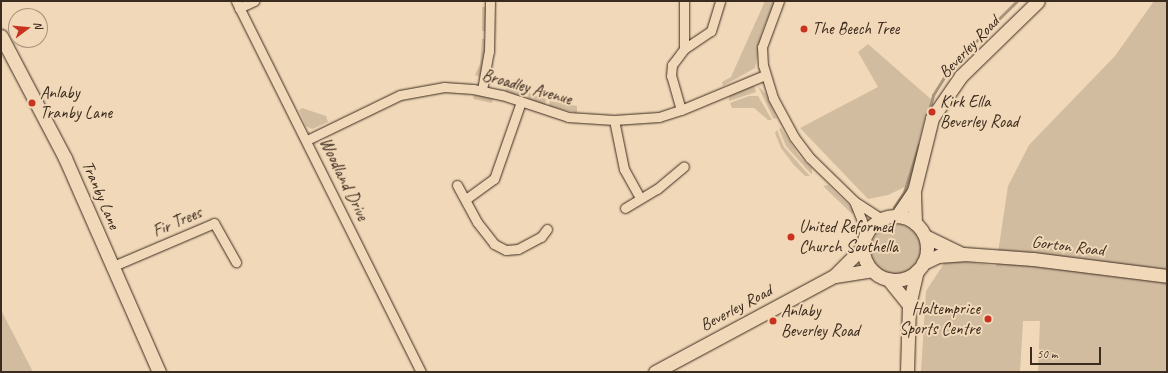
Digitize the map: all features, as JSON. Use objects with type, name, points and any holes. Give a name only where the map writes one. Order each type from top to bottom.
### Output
[{"type":"main road","name":"Beverley Road","points":[[915,223],[914,191],[932,118],[961,76],[1038,1]]},
{"type":"main road","name":"Tranby Lane","points":[[1,36],[66,158],[111,267],[159,372]]},
{"type":"main road","name":"Beverley Road","points":[[897,216],[914,191]]},
{"type":"main road","points":[[907,372],[909,304],[927,245],[925,236],[915,223],[897,216],[882,219],[867,233],[863,247],[864,255],[872,270],[888,279],[909,304]]},
{"type":"main road","name":"Gorton Road","points":[[925,236],[964,254]]},
{"type":"main road","name":"Beverley Road","points":[[655,372],[834,276],[863,247]]},
{"type":"main road","name":"Gorton Road","points":[[920,267],[938,256],[964,254],[1033,259],[1167,276]]},
{"type":"main road","points":[[888,279],[904,278],[920,267]]},
{"type":"main road","name":"Beverley Road","points":[[834,276],[872,270]]},
{"type":"street","points":[[238,4],[254,1]]},
{"type":"street","points":[[482,90],[489,52],[490,1]]},
{"type":"street","points":[[684,1],[684,49]]},
{"type":"street","points":[[681,110],[671,76],[672,65],[684,49],[711,31],[720,1]]},
{"type":"street","points":[[779,1],[762,47],[765,75],[773,98],[804,150],[854,201],[882,219]]},
{"type":"street","name":"Woodland Drive","points":[[238,4],[307,140],[421,372]]},
{"type":"street","name":"Broadley Avenue","points":[[307,140],[400,95],[444,87],[482,90],[568,117],[614,120],[659,117],[681,110],[765,75]]},
{"type":"street","points":[[466,199],[494,179],[521,102]]},
{"type":"street","points":[[614,120],[624,169],[640,198]]},
{"type":"street","points":[[625,208],[657,189],[684,166]]},
{"type":"street","points":[[457,185],[466,199],[477,222],[494,244],[506,250],[518,249],[541,237],[548,229]]},
{"type":"street","points":[[854,201],[867,233]]},
{"type":"street","name":"Fir Trees","points":[[111,267],[214,223],[236,262]]},
{"type":"street","points":[[541,237],[548,244]]},
{"type":"shaded area","points":[[765,1],[775,1],[762,32],[755,68],[723,86],[722,82],[731,77]]},
{"type":"shaded area","points":[[1154,1],[1167,1],[1167,372],[1038,372],[1040,321],[1023,321],[1020,372],[921,372],[926,291],[947,259],[996,266],[1008,186],[1029,145],[1115,56]]},
{"type":"shaded area","points":[[482,7],[486,7],[486,31],[482,31]]},
{"type":"shaded area","points":[[482,39],[486,39],[484,65],[480,77],[475,75],[480,64]]},
{"type":"shaded area","points":[[868,44],[933,101],[926,113],[909,185],[888,195],[868,199],[800,128],[878,87],[858,52]]},
{"type":"shaded area","points":[[749,86],[754,86],[756,92],[729,101],[729,96]]},
{"type":"shaded area","points":[[758,86],[766,94],[777,119],[773,118]]},
{"type":"shaded area","points":[[507,87],[523,93],[522,98],[505,91]]},
{"type":"shaded area","points":[[529,93],[546,99],[545,105],[527,99]]},
{"type":"shaded area","points":[[475,94],[493,98],[492,103],[473,99]]},
{"type":"shaded area","points":[[749,96],[758,96],[772,120],[768,120],[754,108],[732,108],[730,103]]},
{"type":"shaded area","points":[[550,101],[577,106],[577,113],[549,106]]},
{"type":"shaded area","points":[[302,108],[326,116],[328,122],[312,129],[306,126],[299,110]]},
{"type":"shaded area","points":[[781,128],[800,157],[812,168],[812,175],[786,146],[779,129]]},
{"type":"shaded area","points":[[777,130],[784,147],[810,176],[805,176],[793,164],[781,148],[775,133]]},
{"type":"shaded area","points":[[828,185],[855,211],[852,214],[823,186]]},
{"type":"shaded area","points":[[891,224],[901,224],[914,231],[921,244],[921,254],[914,267],[901,274],[891,274],[882,270],[875,263],[871,254],[871,244],[875,235],[882,228]]},
{"type":"shaded area","points":[[1,310],[33,372],[1,372]]},
{"type":"waterway","points":[[928,114],[933,95],[952,65],[1017,1]]},
{"type":"waterway","points":[[894,207],[904,192],[919,144]]},
{"type":"place","name":"The Beech Tree","points":[[804,29]]},
{"type":"place","name":"Anlaby Tranby Lane","points":[[32,103]]},
{"type":"place","name":"Kirk Ella Beverley Road","points":[[932,112]]},
{"type":"place","name":"United Reformed Church Southella","points":[[791,237]]},
{"type":"place","name":"Haltemprice Sports Centre","points":[[988,319]]},
{"type":"place","name":"Anlaby Beverley Road","points":[[773,321]]}]
